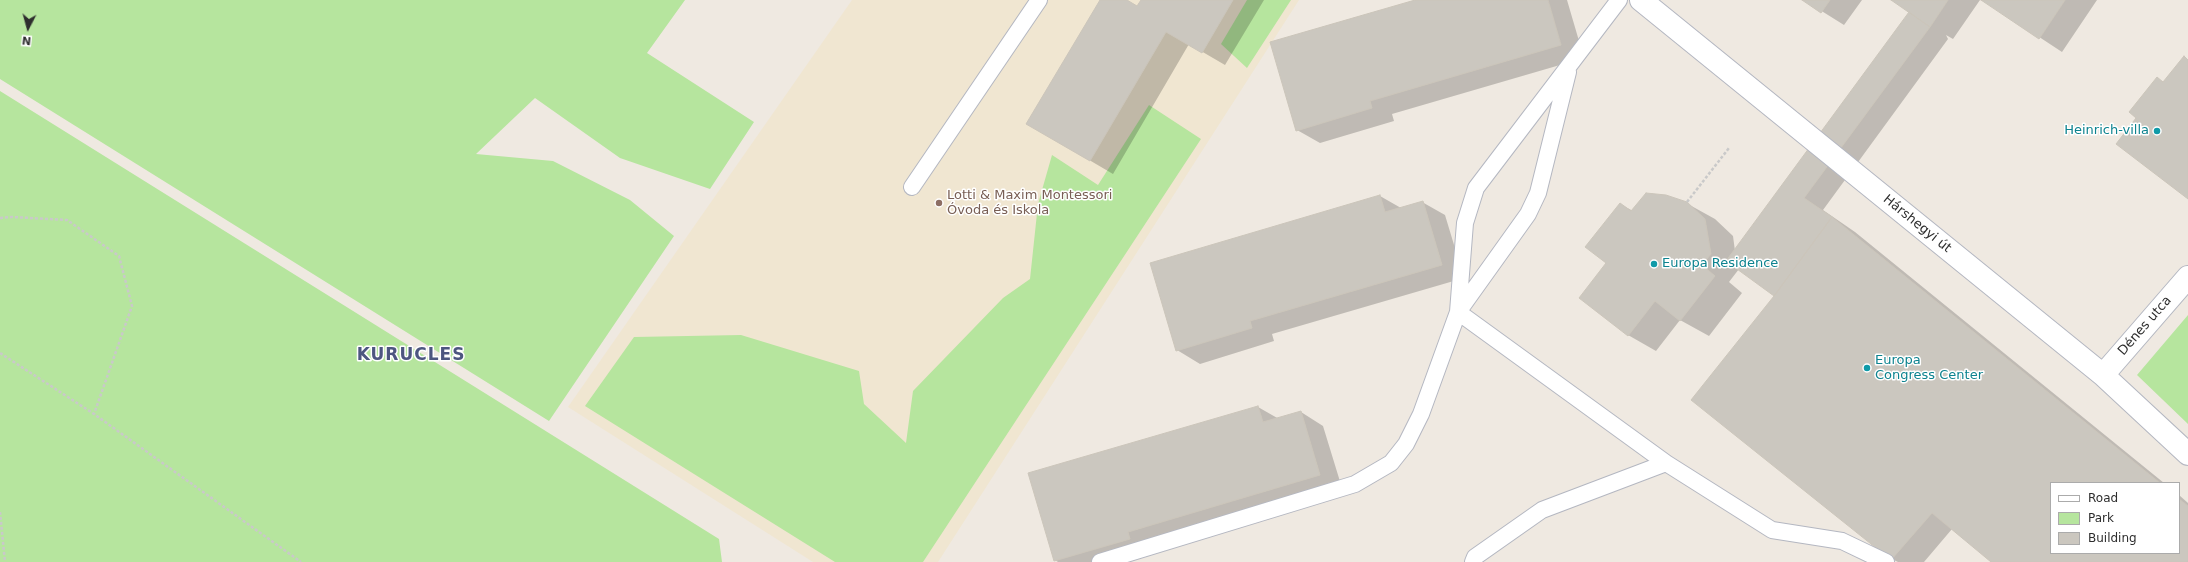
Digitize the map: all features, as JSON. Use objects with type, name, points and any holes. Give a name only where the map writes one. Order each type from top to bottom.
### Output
[{"type":"street","name":"Hárshegyi út","points":[[1641,0],[2103,375],[2188,454]]},
{"type":"street","name":"Dénes utca","points":[[2103,375],[2188,277]]},
{"type":"lane","points":[[912,188],[1039,0]]},
{"type":"lane","points":[[1100,562],[1355,484],[1391,463],[1406,444],[1421,414],[1458,312],[1465,222],[1476,188],[1619,0]]},
{"type":"lane","points":[[1458,312],[1528,214],[1538,193],[1569,66]]},
{"type":"lane","points":[[1458,312],[1666,464],[1772,530],[1842,541],[1886,562]]},
{"type":"lane","points":[[1473,562],[1475,557],[1542,510],[1666,464]]},
{"type":"path","points":[[1687,202],[1729,148]]},
{"type":"path","points":[[0,218],[12,217],[67,220],[119,256],[132,306],[94,414]]},
{"type":"path","points":[[0,353],[94,414],[301,562]]},
{"type":"path","points":[[0,512],[5,562]]},
{"type":"shaded area","name":"Lotti & Maxim Montessori Óvoda és Iskola","points":[[852,0],[1299,0],[938,562],[813,562],[568,407]]},
{"type":"green space","points":[[0,0],[685,0],[647,53],[754,122],[710,189],[620,158],[535,98],[476,154],[553,161],[630,200],[674,236],[549,421],[0,79]]},
{"type":"green space","points":[[1247,0],[1291,0],[1247,68],[1221,44]]},
{"type":"green space","points":[[0,91],[719,539],[722,562],[0,562]]},
{"type":"green space","points":[[1149,105],[1201,139],[923,562],[835,562],[585,406],[634,337],[741,335],[859,371],[864,404],[906,443],[913,391],[1003,298],[1030,279],[1038,204],[1052,155],[1098,185]]},
{"type":"green space","points":[[2188,315],[2188,424],[2137,375]]},
{"type":"building","points":[[1100,0],[1127,0],[1137,6],[1141,0],[1233,0],[1202,53],[1166,32],[1090,161],[1026,124]]},
{"type":"building","points":[[1415,0],[1548,0],[1561,45],[1370,101],[1372,108],[1296,131],[1270,42]]},
{"type":"building","points":[[1802,0],[1830,0],[1821,13]]},
{"type":"building","points":[[1891,0],[1948,0],[1930,27]]},
{"type":"building","points":[[1981,0],[2065,0],[2039,39]]},
{"type":"building","points":[[1909,12],[1930,27],[1804,198],[1832,217],[1774,296],[1726,261]]},
{"type":"building","name":"Heinrich-villa","points":[[2184,56],[2188,60],[2188,199],[2116,144],[2136,118],[2129,112],[2157,77],[2163,82]]},
{"type":"building","name":"Europa Residence","points":[[1646,193],[1666,195],[1687,202],[1705,219],[1711,254],[1702,265],[1715,276],[1680,321],[1655,301],[1628,336],[1579,298],[1606,263],[1585,247],[1620,203],[1631,211]]},
{"type":"building","points":[[1380,195],[1385,212],[1423,201],[1442,265],[1250,321],[1252,328],[1176,351],[1150,263]]},
{"type":"building","name":"Europa Congress Center","points":[[1832,217],[2159,482],[2050,482],[2050,554],[2180,554],[2180,500],[2188,506],[2188,562],[1991,562],[1932,513],[1891,560],[1691,400],[1774,296]]},
{"type":"building","points":[[1258,406],[1263,422],[1301,411],[1320,475],[1128,532],[1130,539],[1054,561],[1028,473]]},
{"type":"place","name":"Heinrich-villa","points":[[2157,131]]},
{"type":"place","name":"Lotti & Maxim Montessori Óvoda és Iskola","points":[[939,203]]},
{"type":"place","name":"Europa Residence","points":[[1654,264]]},
{"type":"place","name":"Europa Congress Center","points":[[1867,368]]},
{"type":"district","name":"KURUCLES","points":[[411,356]]}]
